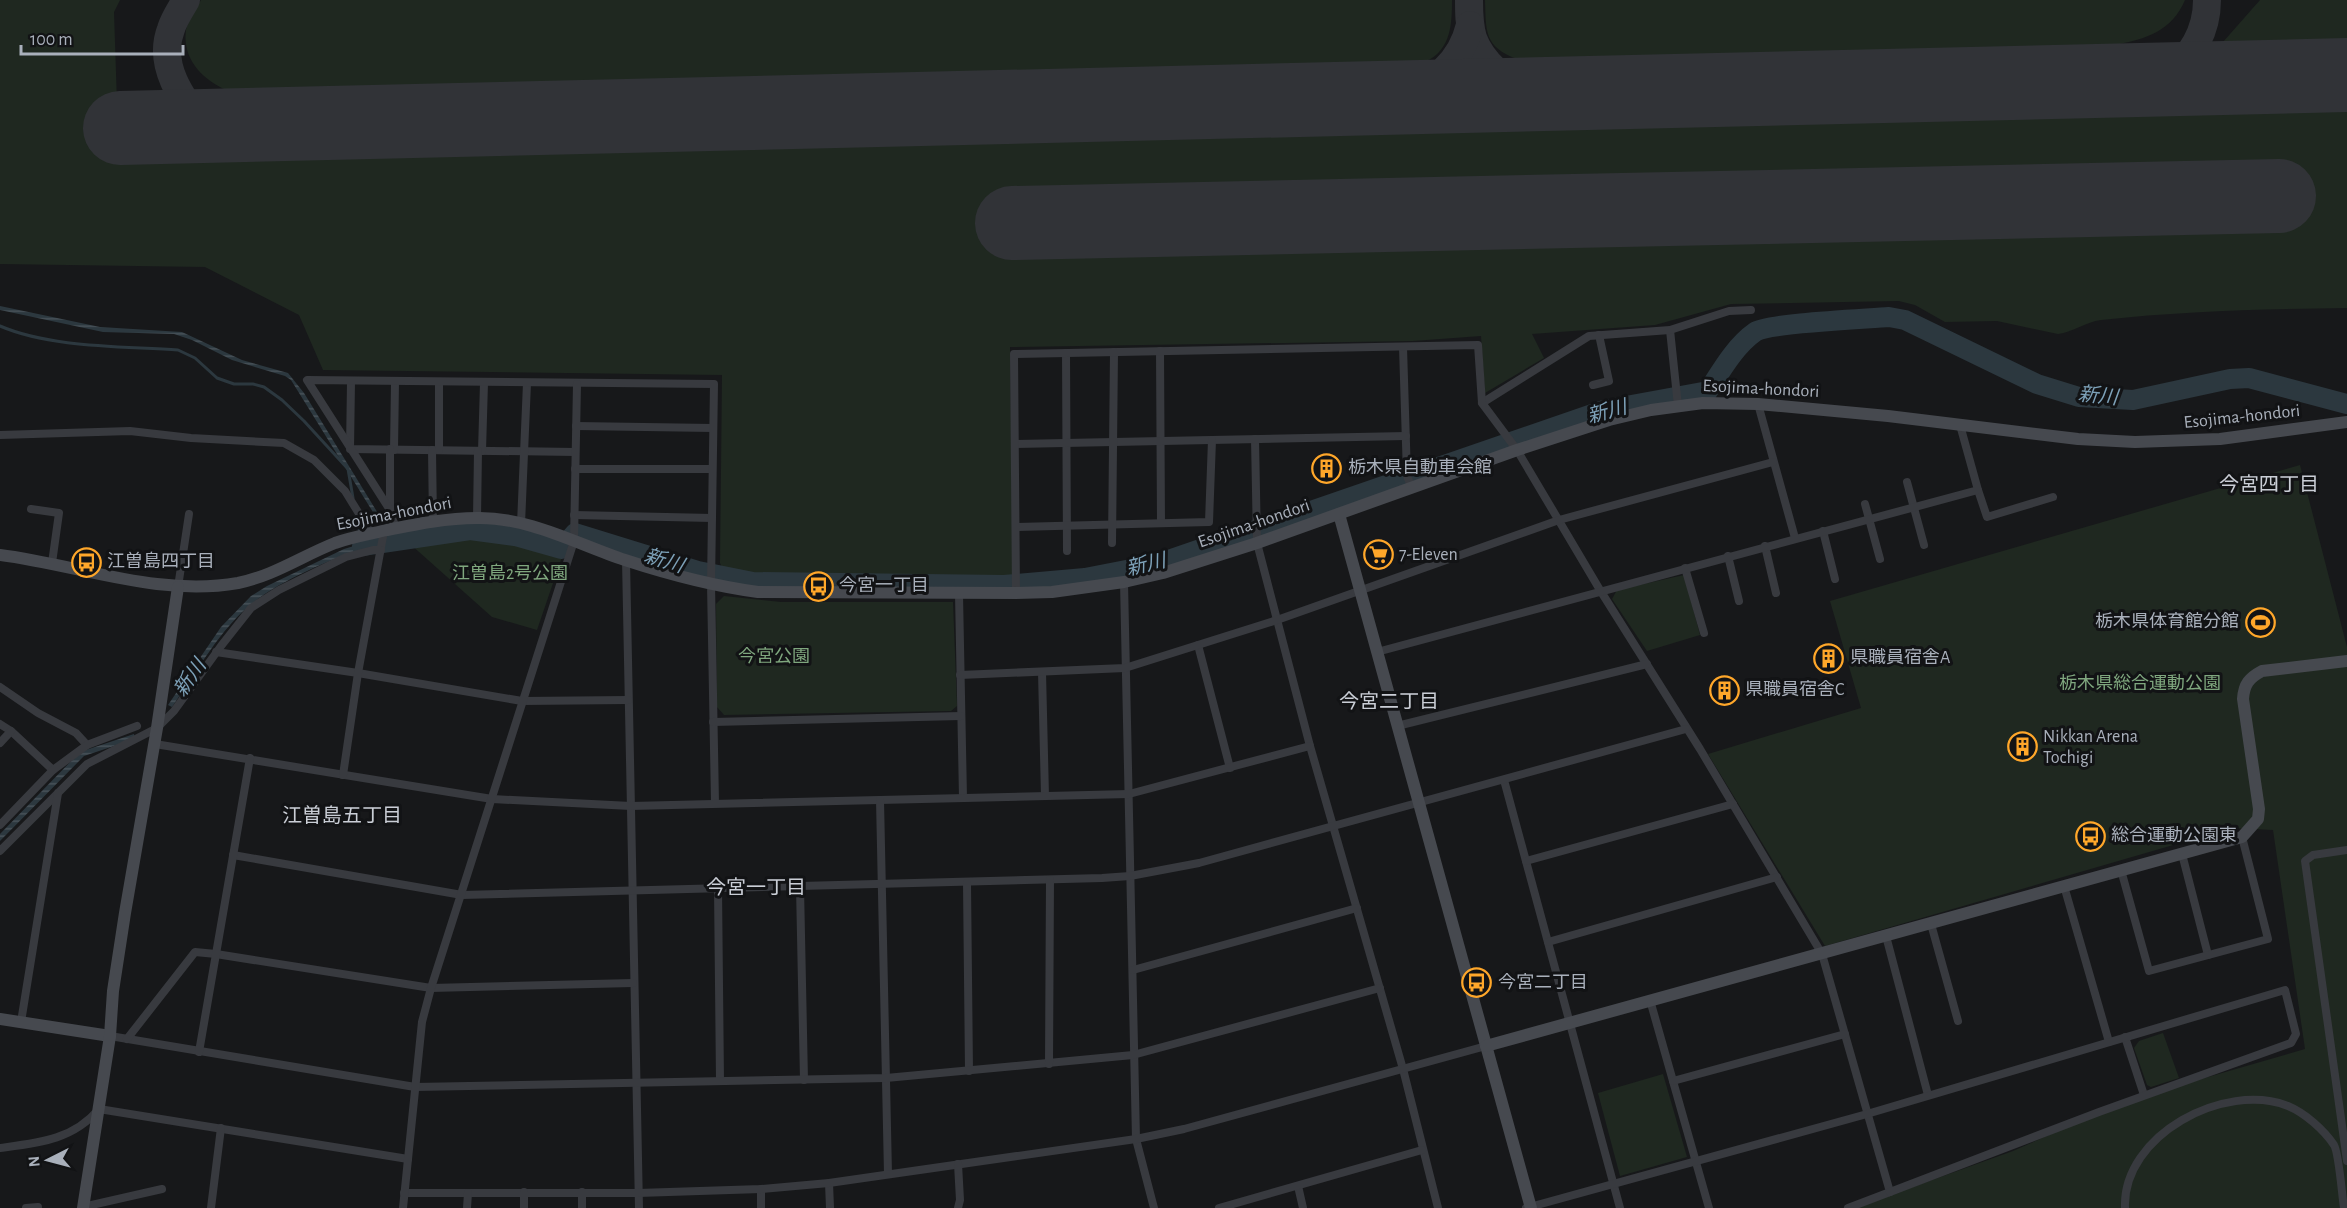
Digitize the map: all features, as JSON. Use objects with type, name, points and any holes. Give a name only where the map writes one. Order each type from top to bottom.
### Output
[{"type":"street","points":[[1482,403],[1589,336],[1670,330],[1729,311],[1751,310]]},
{"type":"street","points":[[1670,330],[1678,406]]},
{"type":"street","points":[[1593,385],[1609,381],[1599,335]]},
{"type":"street","points":[[1016,593],[1014,354],[1478,345],[1482,403],[1517,450],[1822,954],[1890,1192]]},
{"type":"street","points":[[1403,346],[1407,476],[1412,488]]},
{"type":"street","points":[[1160,351],[1161,523]]},
{"type":"street","points":[[1112,543],[1114,352]]},
{"type":"street","points":[[1066,353],[1066,551]]},
{"type":"street","points":[[390,510],[307,380],[714,384],[711,584],[715,803]]},
{"type":"street","points":[[350,449],[351,382]]},
{"type":"street","points":[[343,775],[358,673],[381,550],[390,530],[395,382]]},
{"type":"street","points":[[433,521],[439,382]]},
{"type":"street","points":[[477,518],[484,383]]},
{"type":"street","points":[[521,524],[527,383]]},
{"type":"street","points":[[402,1208],[422,1022],[430,988],[462,895],[574,541],[577,384]]},
{"type":"street","name":"Esojima-hondori","points":[[0,555],[178,587],[211,587],[241,582],[293,564],[333,544],[371,533],[433,521],[477,518],[500,519],[521,524],[626,560],[711,584],[770,593],[959,594],[1062,591],[1124,582],[1163,573],[1257,543],[1517,450],[1609,420],[1678,406],[1703,403],[1758,404],[2078,439],[2135,442],[2220,439],[2347,422]]},
{"type":"street","points":[[1758,404],[1795,538]]},
{"type":"street","points":[[1960,425],[1987,517],[2053,497]]},
{"type":"street","points":[[576,426],[713,428]]},
{"type":"street","points":[[0,435],[130,431],[191,438],[284,443],[314,460],[345,491],[371,533]]},
{"type":"street","points":[[1016,444],[1406,436]]},
{"type":"street","points":[[1256,439],[1257,543],[1310,746],[1380,988],[1438,1208]]},
{"type":"street","points":[[1017,526],[1209,522],[1212,440]]},
{"type":"street","points":[[350,449],[575,452]]},
{"type":"street","points":[[960,675],[1125,668],[1277,620],[1559,520],[1773,462]]},
{"type":"street","points":[[575,469],[712,469]]},
{"type":"street","points":[[1907,482],[1924,545]]},
{"type":"street","points":[[1377,652],[1600,590],[1978,490]]},
{"type":"street","points":[[1865,504],[1880,559]]},
{"type":"street","points":[[31,509],[59,513],[52,563]]},
{"type":"street","points":[[162,1189],[83,1208],[110,1036],[113,991],[158,728],[189,514]]},
{"type":"street","points":[[1339,514],[1529,1207],[1867,1114],[2285,990],[2296,1034],[2291,1043],[2144,1095],[1848,1208]]},
{"type":"street","points":[[574,515],[712,518]]},
{"type":"street","points":[[1823,531],[1835,579]]},
{"type":"street","points":[[1765,546],[1776,593]]},
{"type":"street","points":[[0,851],[87,764],[158,728],[174,711],[251,608],[279,590],[346,557],[381,550]]},
{"type":"street","points":[[1728,556],[1740,602]]},
{"type":"street","points":[[626,560],[639,1208]]},
{"type":"street","points":[[1685,568],[1704,633]]},
{"type":"street","points":[[1124,582],[1136,1138],[1154,1208]]},
{"type":"street","points":[[959,594],[963,798]]},
{"type":"street","points":[[1198,645],[1230,768]]},
{"type":"street","points":[[216,652],[522,701],[628,700]]},
{"type":"street","points":[[404,1193],[638,1193],[761,1189],[829,1183],[1184,1129],[1402,1070],[2242,837],[2258,819],[2259,809],[2243,699],[2244,690],[2250,678],[2262,671],[2347,661]]},
{"type":"street","points":[[1397,726],[1647,664]]},
{"type":"street","points":[[1042,672],[1045,795]]},
{"type":"street","points":[[0,687],[38,713],[76,733],[87,745]]},
{"type":"street","points":[[713,722],[962,716]]},
{"type":"street","points":[[0,724],[53,770]]},
{"type":"street","points":[[0,825],[53,770],[87,745],[136,726]]},
{"type":"street","points":[[233,855],[462,895],[632,889],[967,883],[1130,876],[1199,863],[1686,729]]},
{"type":"street","points":[[0,743],[10,731]]},
{"type":"street","points":[[155,744],[492,799],[631,806],[1129,794],[1310,746]]},
{"type":"street","points":[[199,1052],[250,758]]},
{"type":"street","points":[[1504,780],[1620,1208]]},
{"type":"street","points":[[21,1022],[58,793]]},
{"type":"street","points":[[880,800],[888,1174]]},
{"type":"street","points":[[1526,861],[1732,804]]},
{"type":"street","points":[[2121,870],[2149,971],[2268,939],[2242,837]]},
{"type":"street","points":[[2347,850],[2313,855],[2305,861],[2347,1161]]},
{"type":"street","points":[[2182,854],[2208,955]]},
{"type":"street","points":[[1548,942],[1777,877]]},
{"type":"street","points":[[1049,1064],[1050,880]]},
{"type":"street","points":[[967,883],[969,1071]]},
{"type":"street","points":[[2064,886],[2109,1042]]},
{"type":"street","points":[[800,887],[804,1080]]},
{"type":"street","points":[[718,888],[720,1081]]},
{"type":"street","points":[[1133,970],[1357,908]]},
{"type":"street","points":[[1931,924],[1958,1021]]},
{"type":"street","points":[[1886,936],[1928,1095]]},
{"type":"street","points":[[128,1039],[195,952],[430,988],[633,983]]},
{"type":"street","points":[[0,1019],[415,1087],[635,1084],[886,1078],[1133,1055],[1380,988]]},
{"type":"street","points":[[1650,1000],[1709,1208]]},
{"type":"street","points":[[1673,1081],[1845,1034]]},
{"type":"street","points":[[2125,1037],[2144,1095]]},
{"type":"street","points":[[2125,1208],[2124,1195],[2130,1174],[2145,1151],[2165,1130],[2184,1118],[2227,1103],[2261,1100],[2288,1106],[2309,1119],[2335,1146],[2344,1208]]},
{"type":"street","points":[[99,1108],[408,1159]]},
{"type":"street","points":[[0,1148],[48,1142],[90,1119],[99,1108]]},
{"type":"street","points":[[211,1208],[221,1128]]},
{"type":"street","points":[[1219,1208],[1422,1150]]},
{"type":"street","points":[[958,1164],[960,1200],[958,1208]]},
{"type":"street","points":[[829,1183],[830,1208]]},
{"type":"street","points":[[1298,1186],[1304,1208]]},
{"type":"street","points":[[761,1189],[761,1208]]},
{"type":"street","points":[[524,1192],[524,1208]]},
{"type":"street","points":[[582,1192],[582,1208]]},
{"type":"street","points":[[467,1208],[468,1193]]},
{"type":"street","points":[[27,1208],[38,1207]]},
{"type":"green space","points":[[0,0],[120,0],[114,12],[119,164],[2347,111],[2347,308],[2162,314],[2095,321],[2058,334],[1997,321],[1945,322],[1915,305],[1899,301],[1731,304],[1655,325],[1532,334],[1544,358],[1485,393],[1481,336],[1413,341],[1010,347],[1013,573],[1008,580],[732,574],[723,569],[720,563],[722,375],[323,370],[299,315],[205,267],[0,264]]},
{"type":"green space","points":[[201,0],[1452,0],[1450,27],[1445,43],[1435,56],[1427,61],[226,90],[209,80],[195,67],[187,50],[187,26]]},
{"type":"green space","points":[[1485,0],[2185,0],[2173,19],[2157,32],[2115,45],[1517,59],[1498,49],[1489,37]]},
{"type":"green space","points":[[2260,0],[2347,0],[2347,39],[2223,42]]},
{"type":"green space","name":"栃木県総合運動公園","points":[[2300,465],[2347,647],[2347,1208],[1854,1208],[2013,1151],[2125,1101],[2305,1049],[2273,830],[2232,828],[1825,946],[1708,754],[1861,708],[1830,601]]},
{"type":"green space","name":"江曽島2号公園","points":[[477,525],[513,530],[565,548],[537,630],[492,617],[400,535]]},
{"type":"green space","points":[[1684,575],[1700,635],[1647,651],[1612,599],[1617,590]]},
{"type":"green space","name":"今宮公園","points":[[724,596],[781,602],[953,602],[957,706],[951,711],[724,715],[717,707],[716,604]]},
{"type":"green space","points":[[2163,1033],[2179,1078],[2151,1087],[2147,1085],[2134,1048],[2139,1041]]},
{"type":"green space","points":[[1663,1074],[1687,1157],[1620,1176],[1598,1093]]},
{"type":"water","points":[[0,306],[100,327],[182,332],[242,360],[288,373],[304,393],[379,515],[376,517],[291,380],[285,376],[232,360],[192,340],[174,334],[103,332],[0,310]]},
{"type":"water","points":[[476,526],[507,529],[539,538],[537,543],[501,534],[468,532],[397,540],[397,536]]},
{"type":"water","points":[[364,543],[365,548],[307,571],[254,602],[220,637],[172,707],[168,705],[221,627],[251,596],[344,549]]},
{"type":"water","points":[[134,734],[135,739],[84,756],[0,841],[0,834],[80,752]]},
{"type":"waterway","name":"新川","points":[[362,546],[470,530],[515,536],[561,549],[575,533],[698,571],[753,582],[1004,585],[1085,578],[1157,564],[1604,410],[1708,391],[1723,367],[1755,332],[1778,326],[1840,320],[1889,317],[1905,320],[2037,384],[2079,397],[2133,400],[2230,379],[2249,378],[2347,404]]},
{"type":"waterway","points":[[0,326],[20,333],[64,342],[178,350],[195,358],[217,378],[234,384],[253,384],[264,387],[304,421],[348,469],[353,498]]},
{"type":"waterway","points":[[356,516],[360,533]]},
{"type":"taxiway","points":[[186,0],[171,29],[167,42],[167,56],[169,68],[180,93],[203,126]]},
{"type":"taxiway","points":[[1469,0],[1473,38],[1482,55],[1504,78],[1529,94]]},
{"type":"taxiway","points":[[2164,79],[2182,63],[2195,45],[2204,24],[2207,0]]},
{"type":"taxiway","points":[[1396,97],[1421,86],[1443,71],[1460,51],[1470,25]]},
{"type":"runway","points":[[120,128],[2347,75]]},
{"type":"runway","points":[[1012,223],[2279,196]]},
{"type":"place","name":"栃木県自動車会館","points":[[1327,468]]},
{"type":"place","name":"7-Eleven","points":[[1378,555]]},
{"type":"place","name":"江曽島四丁目","points":[[86,562]]},
{"type":"place","name":"今宮一丁目","points":[[818,586]]},
{"type":"place","name":"栃木県体育館分館","points":[[2260,622]]},
{"type":"place","name":"県職員宿舎A","points":[[1829,658]]},
{"type":"place","name":"県職員宿舎C","points":[[1724,690]]},
{"type":"place","name":"Nikkan Arena Tochigi","points":[[2022,747]]},
{"type":"place","name":"総合運動公園東","points":[[2090,836]]},
{"type":"place","name":"今宮二丁目","points":[[1477,983]]},
{"type":"district","name":"今宮四丁目","points":[[2269,485]]},
{"type":"district","name":"今宮二丁目","points":[[1389,702]]},
{"type":"district","name":"江曽島五丁目","points":[[342,816]]},
{"type":"district","name":"今宮一丁目","points":[[756,888]]}]
